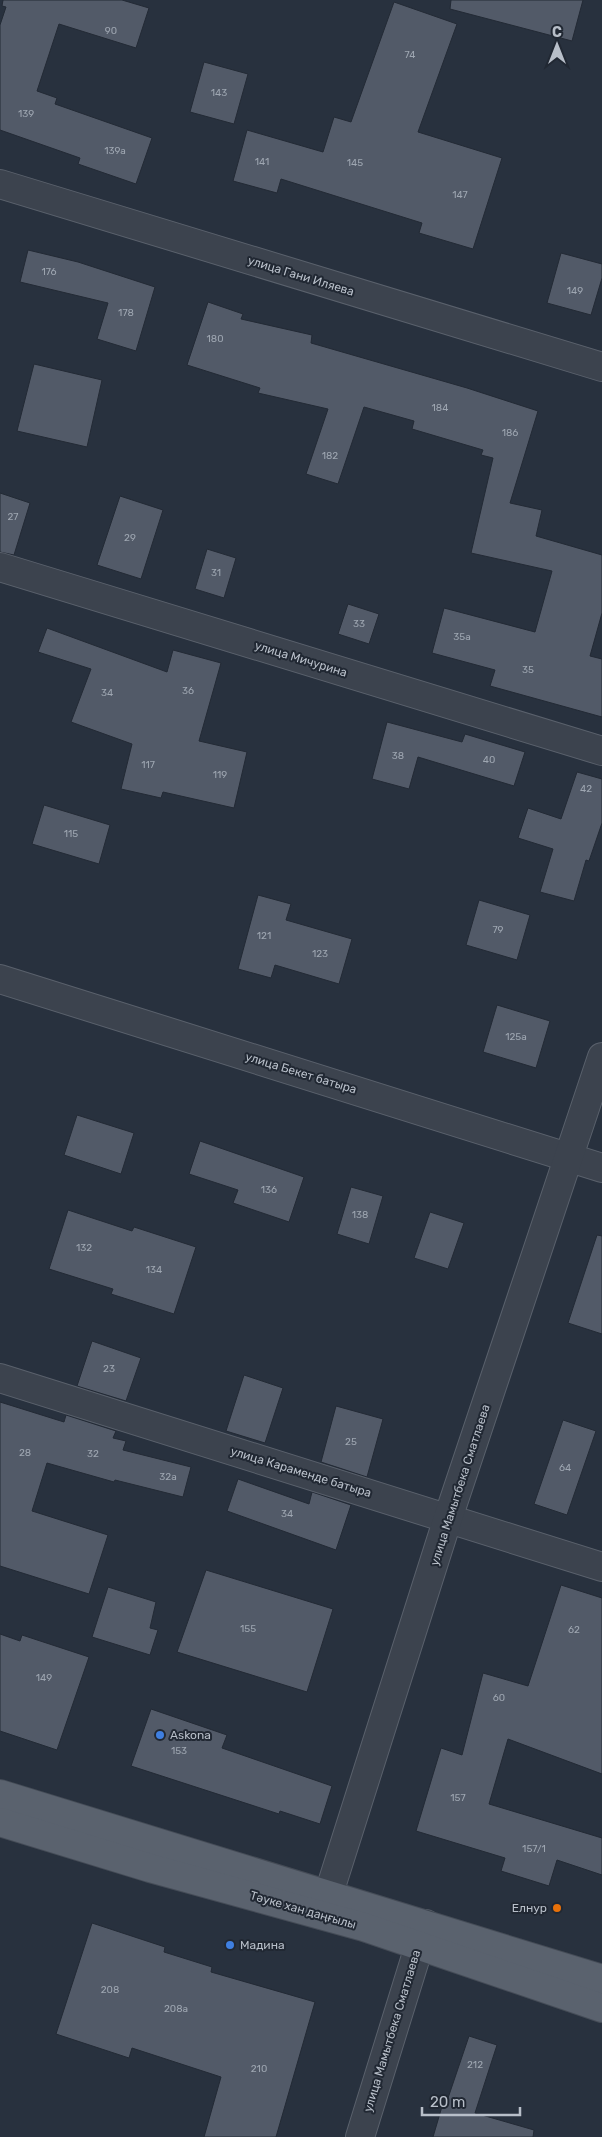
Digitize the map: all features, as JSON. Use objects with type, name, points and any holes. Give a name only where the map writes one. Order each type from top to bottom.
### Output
[{"type":"main road","name":"Тәуке хан даңғылы","points":[[0,1794],[422,1935],[602,1979]]},
{"type":"main road","name":"Тәуке хан даңғылы","points":[[0,1822],[150,1868],[325,1904]]},
{"type":"main road","name":"Тәуке хан даңғылы","points":[[422,1935],[602,2008]]},
{"type":"street","name":"улица Гани Иляева","points":[[0,184],[602,368]]},
{"type":"street","name":"улица Мичурина","points":[[0,567],[602,751]]},
{"type":"street","name":"улица Бекет батыра","points":[[0,978],[602,1168]]},
{"type":"street","name":"улица Мамытбека Сматлаева","points":[[325,1904],[448,1518],[602,1057]]},
{"type":"street","name":"улица Караменде батыра","points":[[0,1378],[602,1567]]},
{"type":"street","name":"улица Мамытбека Сматлаева","points":[[360,2137],[422,1935]]},
{"type":"building","points":[[3,0],[122,0],[149,8],[136,48],[59,24],[37,91],[57,98],[55,104],[152,138],[136,184],[78,164],[80,158],[0,130],[0,25],[6,7],[2,6]]},
{"type":"building","points":[[451,0],[583,0],[572,41],[450,9]]},
{"type":"building","points":[[394,2],[457,24],[418,132],[502,158],[473,249],[419,233],[422,223],[281,179],[277,193],[233,181],[247,130],[323,152],[334,117],[351,122]]},
{"type":"building","points":[[204,62],[248,74],[234,124],[190,112]]},
{"type":"building","points":[[28,250],[78,262],[155,287],[136,351],[97,339],[108,303],[20,282]]},
{"type":"building","points":[[561,253],[602,264],[602,278],[591,315],[547,303]]},
{"type":"building","points":[[208,302],[243,314],[241,319],[312,335],[311,343],[467,388],[538,411],[510,503],[542,510],[536,536],[602,555],[602,613],[590,656],[602,659],[602,717],[490,686],[495,670],[432,653],[444,608],[535,632],[552,571],[471,553],[493,458],[481,455],[483,450],[412,429],[414,421],[364,407],[338,484],[306,474],[328,409],[258,393],[260,388],[187,365]]},
{"type":"building","points":[[34,364],[102,380],[87,447],[17,431]]},
{"type":"building","points":[[0,493],[30,503],[14,555],[0,552]]},
{"type":"building","points":[[120,496],[163,510],[141,579],[97,565]]},
{"type":"building","points":[[207,549],[236,558],[224,598],[195,589]]},
{"type":"building","points":[[348,604],[379,614],[369,644],[338,634]]},
{"type":"building","points":[[47,628],[167,672],[173,650],[221,663],[199,741],[247,752],[234,808],[163,792],[161,798],[121,789],[132,744],[71,722],[91,669],[38,652]]},
{"type":"building","points":[[387,722],[462,742],[465,734],[525,752],[514,786],[418,757],[409,789],[372,779]]},
{"type":"building","points":[[577,772],[602,779],[602,823],[589,861],[586,860],[574,901],[540,892],[553,849],[518,838],[528,808],[561,819]]},
{"type":"building","points":[[44,805],[110,825],[99,864],[32,844]]},
{"type":"building","points":[[258,895],[291,904],[286,920],[352,939],[339,984],[275,965],[271,978],[238,969]]},
{"type":"building","points":[[479,900],[530,915],[517,960],[466,945]]},
{"type":"building","points":[[497,1005],[550,1021],[536,1068],[483,1052]]},
{"type":"building","points":[[77,1115],[134,1133],[121,1174],[64,1155]]},
{"type":"building","points":[[200,1141],[304,1177],[289,1222],[233,1203],[238,1190],[189,1174]]},
{"type":"building","points":[[351,1187],[383,1196],[369,1244],[337,1234]]},
{"type":"building","points":[[68,1210],[132,1231],[134,1227],[196,1247],[174,1314],[111,1294],[113,1289],[49,1269]]},
{"type":"building","points":[[430,1212],[464,1223],[448,1269],[414,1258]]},
{"type":"building","points":[[597,1235],[602,1236],[602,1334],[568,1323]]},
{"type":"building","points":[[92,1341],[141,1358],[126,1401],[77,1386]]},
{"type":"building","points":[[244,1375],[283,1388],[265,1443],[226,1431]]},
{"type":"building","points":[[0,1402],[64,1422],[66,1415],[116,1431],[113,1438],[126,1441],[123,1450],[191,1467],[183,1497],[115,1480],[114,1482],[47,1463],[32,1511],[108,1535],[89,1594],[0,1566]]},
{"type":"building","points":[[336,1406],[383,1419],[367,1477],[321,1462]]},
{"type":"building","points":[[563,1420],[596,1431],[567,1515],[534,1504]]},
{"type":"building","points":[[238,1479],[309,1504],[312,1492],[351,1505],[336,1550],[227,1511]]},
{"type":"building","points":[[206,1570],[333,1609],[307,1692],[177,1652]]},
{"type":"building","points":[[561,1585],[602,1598],[602,1774],[508,1739],[489,1804],[602,1838],[602,1875],[557,1860],[549,1886],[501,1871],[505,1858],[416,1831],[441,1748],[462,1755],[483,1673],[528,1686]]},
{"type":"building","points":[[108,1587],[156,1602],[150,1628],[158,1630],[150,1655],[92,1637]]},
{"type":"building","points":[[0,1634],[20,1641],[22,1635],[89,1657],[57,1750],[0,1731]]},
{"type":"building","points":[[151,1709],[227,1735],[222,1748],[332,1786],[320,1824],[280,1811],[279,1814],[131,1766]]},
{"type":"building","points":[[92,1923],[165,1947],[164,1952],[212,1967],[211,1972],[315,2002],[276,2137],[204,2137],[221,2077],[132,2048],[129,2058],[56,2034]]},
{"type":"building","points":[[469,2036],[497,2045],[475,2113],[534,2130],[533,2137],[433,2137],[443,2103],[446,2104]]},
{"type":"place","name":"Askona","points":[[160,1735]]},
{"type":"place","name":"Елнур","points":[[557,1908]]},
{"type":"place","name":"Мадина","points":[[230,1945]]}]
